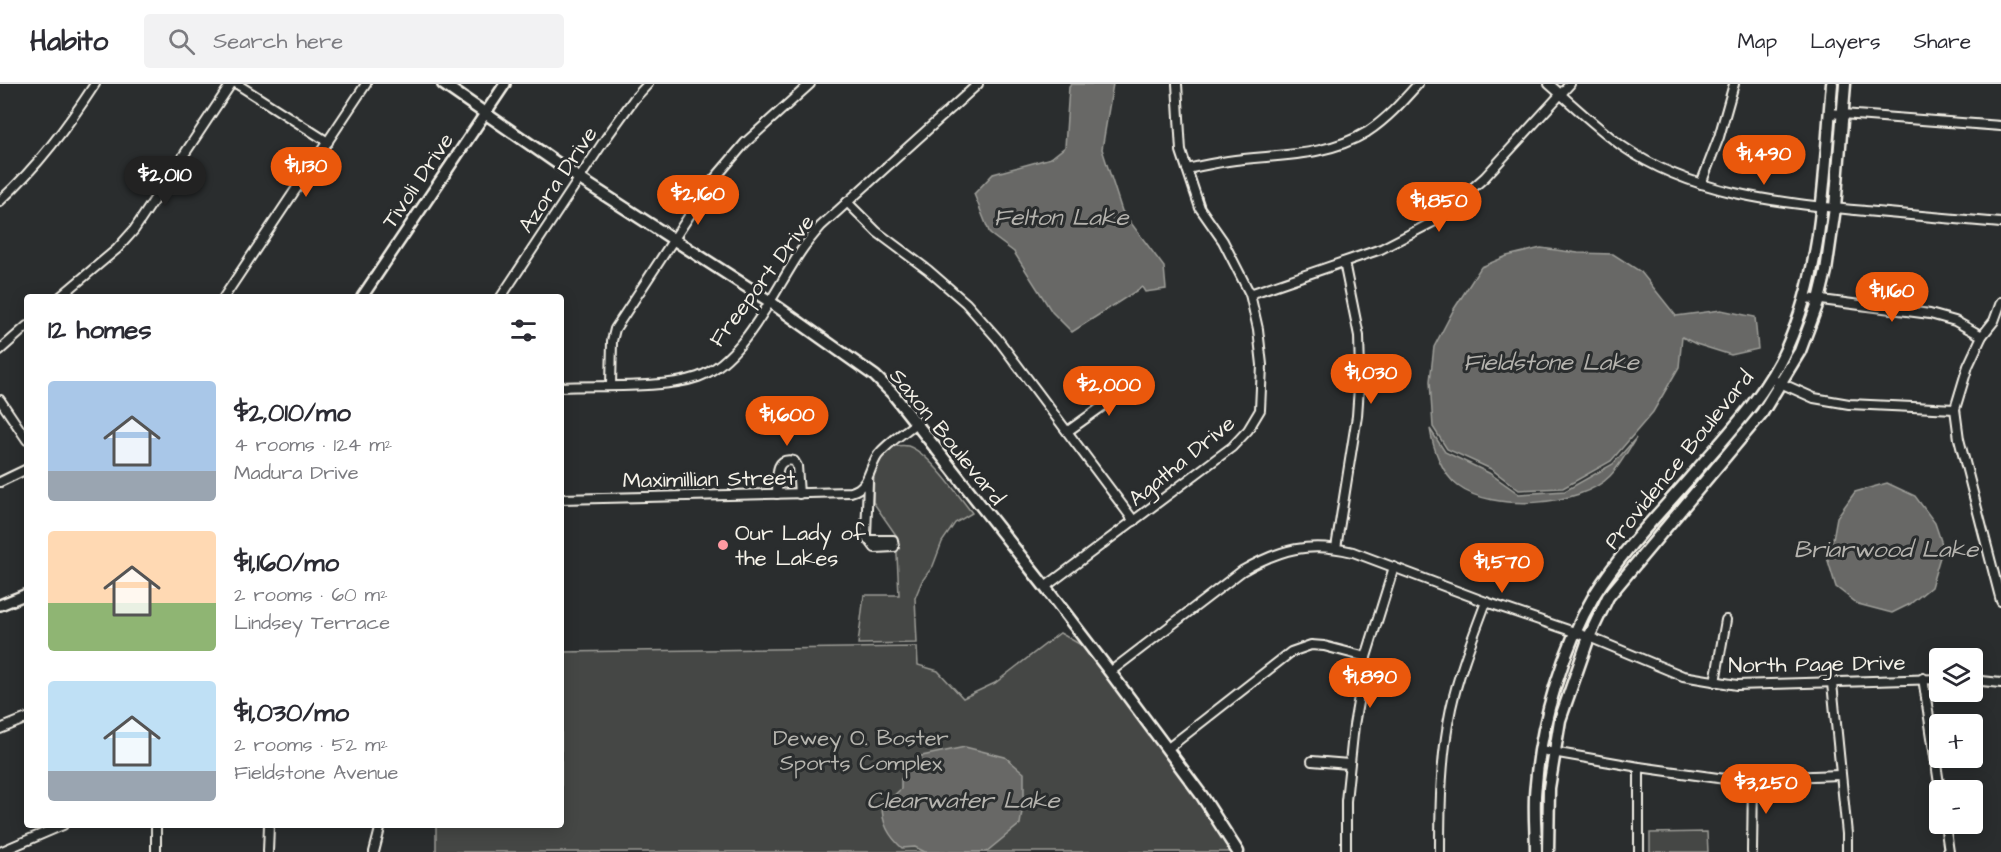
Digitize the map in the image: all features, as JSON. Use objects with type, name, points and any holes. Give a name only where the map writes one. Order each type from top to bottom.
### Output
[{"type":"main road","name":"Saxon Boulevard","points":[[443,84],[580,178],[769,301],[875,376],[893,394],[1046,587],[1203,796],[1239,852]]},
{"type":"main road","name":"Providence Boulevard","points":[[1536,852],[1535,785],[1546,717],[1575,634],[1595,594],[1618,561],[1749,410],[1787,348],[1806,298],[1813,268],[1822,207],[1832,84]]},
{"type":"main road","name":"Providence Boulevard","points":[[1548,852],[1549,788],[1560,720],[1589,637],[1608,597],[1762,413],[1800,351],[1819,300],[1826,271],[1835,208],[1845,84]]},
{"type":"street","points":[[0,201],[27,176],[68,126],[95,84]]},
{"type":"street","points":[[64,294],[117,249],[134,230],[231,84]]},
{"type":"street","points":[[237,84],[327,142]]},
{"type":"street","points":[[226,294],[366,84]]},
{"type":"street","name":"Tivoli Drive","points":[[364,294],[505,84]]},
{"type":"street","name":"Azora Drive","points":[[503,294],[634,99],[648,84]]},
{"type":"street","points":[[611,385],[612,341],[615,329],[674,239],[711,184],[745,143],[810,84]]},
{"type":"street","name":"Freeport Drive","points":[[564,387],[662,384],[699,377],[724,362],[740,347],[802,249],[821,226],[978,84]]},
{"type":"street","name":"Agatha Drive","points":[[1046,587],[1232,447],[1248,430],[1260,410],[1262,365],[1258,329],[1250,294],[1223,241],[1200,208],[1181,151],[1177,84]]},
{"type":"street","points":[[1187,169],[1228,161],[1313,152],[1353,140],[1392,114],[1418,84]]},
{"type":"street","points":[[1550,84],[1623,147],[1663,168],[1701,184],[1765,199],[1822,207],[2001,224]]},
{"type":"street","points":[[1250,294],[1381,249],[1437,220],[1485,177],[1570,84]]},
{"type":"street","points":[[1701,184],[1719,137],[1734,84]]},
{"type":"street","points":[[1829,113],[2001,126]]},
{"type":"street","points":[[847,202],[877,232],[928,270],[966,303],[997,338],[1134,521]]},
{"type":"street","points":[[1336,548],[1357,416],[1360,373],[1359,336],[1344,262]]},
{"type":"street","points":[[1806,298],[1930,314],[1955,321],[1982,336]]},
{"type":"street","points":[[2001,302],[1994,321],[1982,336],[1968,366],[1955,409],[1959,439],[2001,601]]},
{"type":"street","points":[[0,350],[24,329]]},
{"type":"street","points":[[1769,379],[1782,382],[1814,398],[1849,404],[1955,409]]},
{"type":"street","points":[[1068,431],[1135,383]]},
{"type":"street","points":[[0,400],[24,436]]},
{"type":"street","points":[[868,540],[866,536],[870,470],[879,454],[916,423]]},
{"type":"street","points":[[777,495],[778,465],[786,459],[794,461],[797,466],[799,494]]},
{"type":"street","points":[[0,482],[24,470]]},
{"type":"street","name":"Maximillian Street","points":[[564,499],[850,492],[858,490],[868,480]]},
{"type":"street","name":"North Page Drive","points":[[1110,672],[1242,571],[1264,558],[1304,546],[1336,548],[1394,567],[1575,634],[1589,637],[1683,676],[1737,685],[1929,678]]},
{"type":"street","points":[[1346,852],[1349,764],[1366,657],[1394,567]]},
{"type":"street","points":[[0,605],[24,595]]},
{"type":"street","points":[[1440,852],[1443,756],[1451,708],[1463,664],[1486,602]]},
{"type":"street","points":[[1715,682],[1726,620]]},
{"type":"street","points":[[1167,749],[1291,651],[1311,645],[1324,646],[1366,657]]},
{"type":"street","points":[[1923,678],[1938,780]]},
{"type":"street","points":[[1983,681],[2001,683]]},
{"type":"street","points":[[1832,683],[1847,852]]},
{"type":"street","points":[[0,729],[24,719]]},
{"type":"street","points":[[1541,750],[1725,779],[1840,775]]},
{"type":"street","points":[[1312,761],[1349,764]]},
{"type":"street","points":[[1639,767],[1639,852]]},
{"type":"street","points":[[1752,852],[1753,778]]},
{"type":"street","points":[[0,852],[56,828]]},
{"type":"street","points":[[156,828],[156,852]]},
{"type":"street","points":[[268,852],[269,828]]},
{"type":"street","points":[[374,852],[380,828]]},
{"type":"street","points":[[1946,834],[1949,852]]},
{"type":"green space","points":[[893,446],[908,446],[925,457],[943,475],[972,513],[955,523],[942,542],[933,566],[922,581],[915,598],[917,643],[858,644],[864,595],[899,595],[896,535],[873,502],[874,473],[882,457]]},
{"type":"green space","name":"Dewey O. Boster Sports Complex","points":[[1060,633],[1083,646],[1205,807],[1233,852],[436,852],[436,828],[564,828],[564,652],[917,647],[918,665],[938,671],[963,698],[995,683]]},
{"type":"green space","points":[[1707,832],[1708,852],[1650,852],[1650,833]]},
{"type":"water","name":"Felton Lake","points":[[1072,84],[1113,84],[1102,149],[1122,211],[1164,267],[1166,289],[1145,292],[1142,287],[1072,332],[1052,312],[1014,252],[990,234],[974,194],[993,174],[1051,158],[1065,147],[1069,87]]},
{"type":"water","name":"Fieldstone Lake","points":[[1541,248],[1578,253],[1613,254],[1641,272],[1676,316],[1721,310],[1755,317],[1758,349],[1731,355],[1682,337],[1679,367],[1653,412],[1611,461],[1563,488],[1519,490],[1491,469],[1447,449],[1433,427],[1430,381],[1434,347],[1454,309],[1481,267],[1507,256]]},
{"type":"water","points":[[1430,429],[1445,452],[1489,473],[1519,494],[1565,491],[1613,464],[1636,438],[1614,472],[1596,486],[1558,500],[1513,502],[1492,500],[1473,494],[1452,481],[1439,460]]},
{"type":"water","name":"Briarwood Lake","points":[[1887,483],[1915,496],[1935,523],[1943,547],[1931,587],[1910,604],[1892,613],[1858,604],[1836,587],[1826,554],[1833,539],[1837,517],[1855,492]]},
{"type":"water","name":"Clearwater Lake","points":[[965,747],[1005,757],[1024,773],[1024,799],[1020,824],[986,852],[925,852],[915,847],[902,848],[887,829],[882,806],[901,789],[901,779],[917,757]]},
{"type":"place","name":"Our Lady of the Lakes","points":[[723,545]]}]
